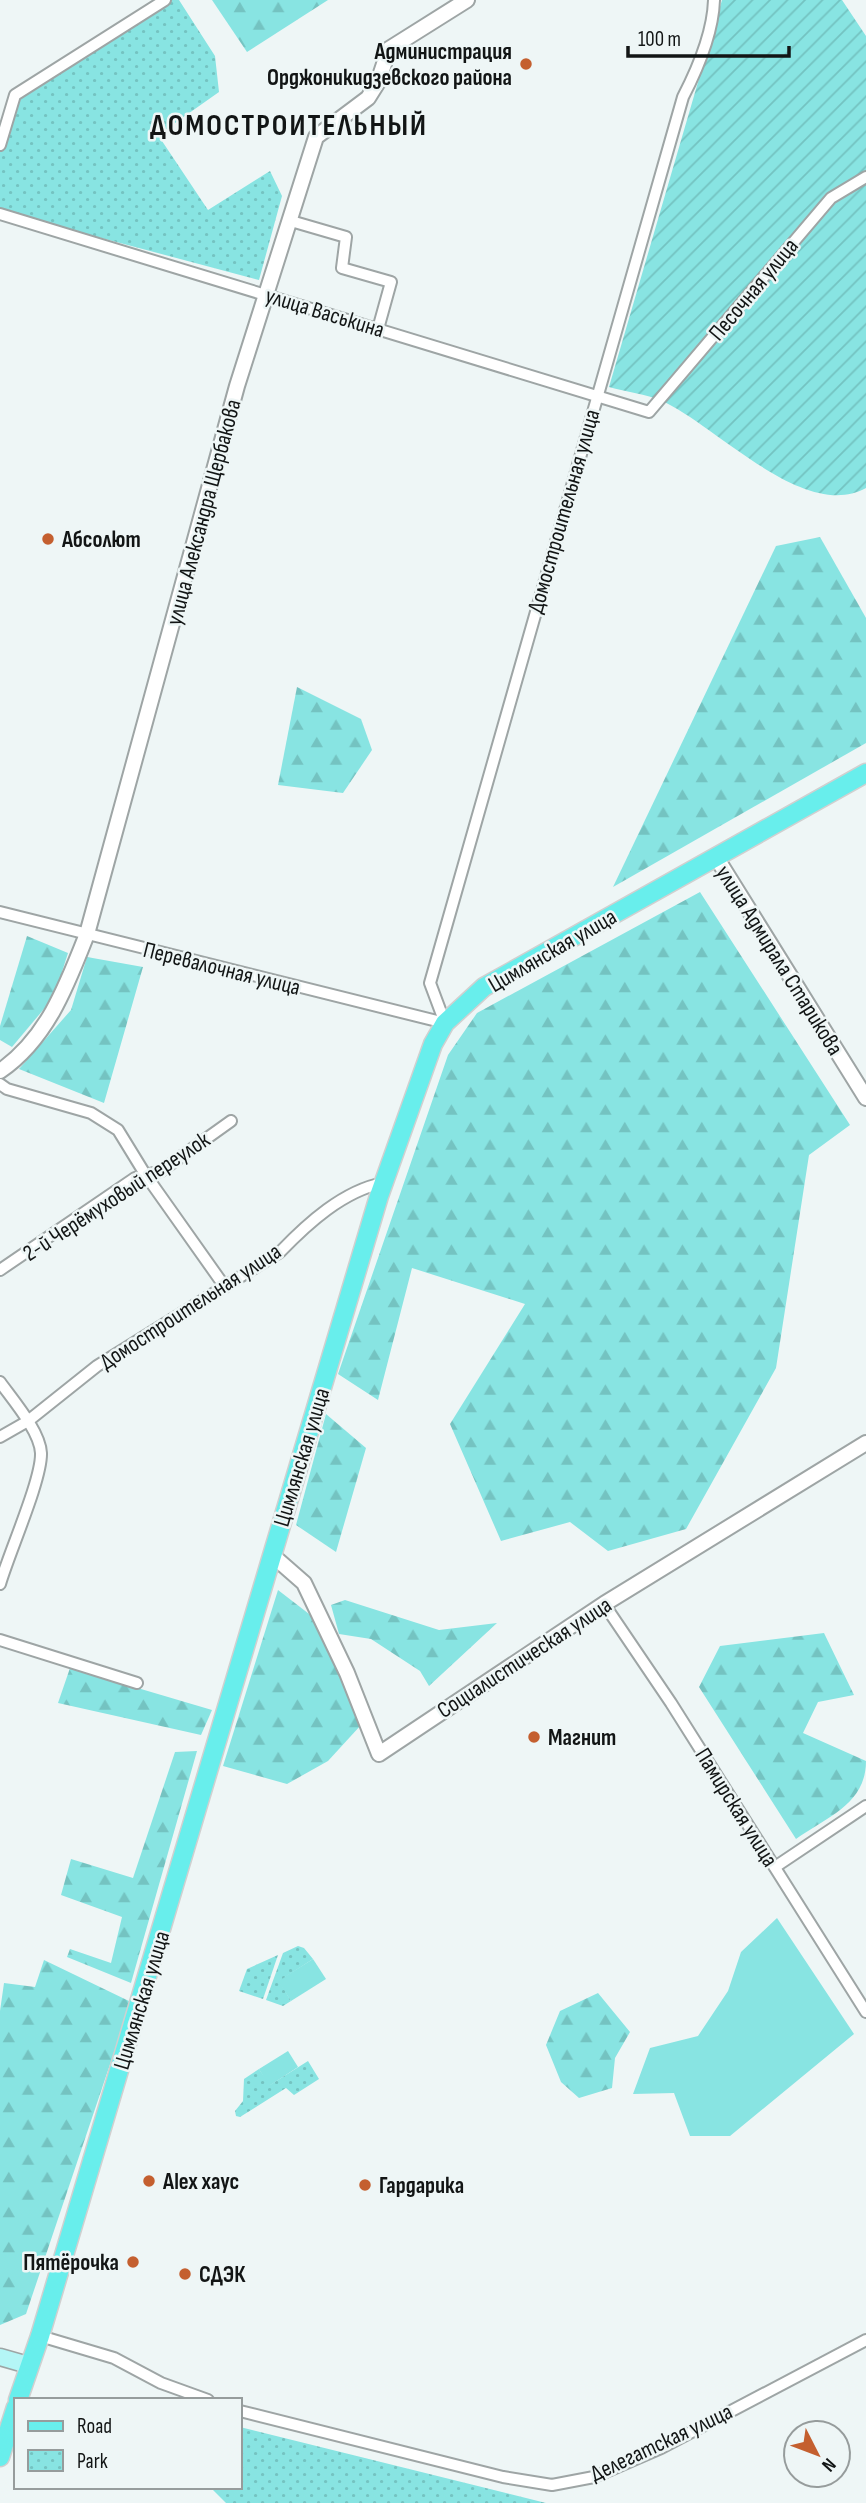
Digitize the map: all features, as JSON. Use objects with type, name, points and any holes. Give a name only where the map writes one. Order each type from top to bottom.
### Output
[{"type":"main road","name":"Цимлянская улица","points":[[19,2398],[40,2336],[383,1183],[423,1063],[445,1023],[484,987],[866,773]]},
{"type":"main road","points":[[0,2357],[28,2365]]},
{"type":"main road","points":[[0,2458],[14,2413]]},
{"type":"street","points":[[0,145],[15,95],[165,0]]},
{"type":"street","name":"улица Александра Щербакова","points":[[0,1071],[18,1058],[62,999],[87,934],[237,386],[316,137],[368,98],[378,82],[389,49],[467,0]]},
{"type":"street","name":"Домостроительная улица","points":[[445,1023],[430,983],[596,395],[683,97],[696,72],[713,14],[714,0]]},
{"type":"street","name":"Песочная улица","points":[[649,412],[831,198],[866,177]]},
{"type":"street","name":"улица Васькина","points":[[0,214],[649,412]]},
{"type":"street","points":[[291,221],[346,237],[342,268],[391,282],[379,329]]},
{"type":"street","name":"улица Адмирала Старикова","points":[[716,857],[866,1098]]},
{"type":"street","name":"Перевалочная улица","points":[[0,912],[445,1023]]},
{"type":"street","points":[[0,1084],[7,1089],[92,1113],[118,1130],[145,1174],[225,1287]]},
{"type":"street","name":"2-й Черёмуховый переулок","points":[[0,1270],[135,1178],[161,1171],[231,1121]]},
{"type":"street","name":"Домостроительная улица","points":[[0,1437],[28,1421],[97,1366],[280,1252],[305,1227],[362,1188],[383,1183]]},
{"type":"street","points":[[0,1382],[28,1421],[41,1452],[30,1495],[0,1584]]},
{"type":"street","name":"Социалистическая улица","points":[[272,1555],[304,1583],[347,1674],[379,1754],[604,1604],[866,1443]]},
{"type":"street","name":"Памирская улица","points":[[604,1604],[624,1630],[866,2012]]},
{"type":"street","points":[[613,1638],[624,1630]]},
{"type":"street","points":[[0,1640],[137,1683]]},
{"type":"street","points":[[775,1867],[866,1806]]},
{"type":"street","points":[[40,2336],[114,2358],[160,2383],[202,2398]]},
{"type":"street","name":"Делегатская улица","points":[[242,2412],[503,2477],[552,2485],[594,2477],[661,2448],[866,2340]]},
{"type":"green space","points":[[169,0],[179,0],[215,56],[219,92],[158,135],[208,210],[270,171],[282,196],[259,280],[0,211],[0,149],[14,100]]},
{"type":"green space","points":[[212,0],[328,0],[247,52]]},
{"type":"green space","points":[[722,0],[842,0],[866,36],[866,488],[842,495],[816,492],[788,482],[662,401],[609,387]]},
{"type":"green space","points":[[820,537],[866,618],[866,743],[613,887],[776,546]]},
{"type":"green space","points":[[297,687],[361,719],[372,750],[343,793],[278,785]]},
{"type":"green space","points":[[700,892],[850,1125],[809,1155],[776,1368],[686,1529],[608,1551],[570,1522],[501,1541],[450,1424],[525,1304],[412,1268],[378,1400],[338,1374],[448,1055],[477,1013]]},
{"type":"green space","points":[[27,936],[68,953],[54,997],[12,1047],[0,1040],[0,1026]]},
{"type":"green space","points":[[87,957],[143,967],[104,1103],[19,1069],[71,1010]]},
{"type":"green space","points":[[326,1414],[366,1448],[336,1552],[296,1525]]},
{"type":"green space","points":[[278,1590],[313,1617],[361,1725],[328,1761],[287,1784],[223,1766]]},
{"type":"green space","points":[[345,1600],[439,1630],[497,1623],[429,1686],[420,1671],[371,1639],[339,1634],[331,1605]]},
{"type":"green space","points":[[824,1633],[854,1695],[818,1702],[803,1733],[866,1761],[864,1776],[852,1799],[843,1808],[796,1839],[699,1687],[720,1646]]},
{"type":"green space","points":[[70,1668],[212,1710],[201,1735],[58,1703]]},
{"type":"green space","points":[[197,1751],[131,1983],[67,1957],[70,1949],[111,1963],[122,1917],[61,1895],[71,1859],[133,1878],[175,1752]]},
{"type":"green space","points":[[777,1918],[854,2034],[730,2136],[690,2136],[674,2093],[633,2094],[650,2048],[698,2036],[728,1991],[741,1952]]},
{"type":"green space","points":[[298,1946],[304,1948],[313,1959],[279,1981],[291,2001],[283,2006],[266,2000],[283,1953]]},
{"type":"green space","points":[[278,1955],[263,1999],[239,1991],[247,1969]]},
{"type":"green space","points":[[313,1959],[326,1979],[291,2001],[278,1981]]},
{"type":"green space","points":[[44,1960],[131,2002],[26,2314],[0,2325],[0,2011],[4,1983],[35,1987]]},
{"type":"green space","points":[[598,1993],[630,2032],[615,2058],[612,2088],[579,2098],[561,2082],[546,2045],[560,2011]]},
{"type":"green space","points":[[288,2051],[298,2067],[269,2086],[259,2069]]},
{"type":"green space","points":[[308,2061],[319,2079],[294,2095],[286,2088],[240,2117],[236,2116],[235,2111],[243,2101],[244,2079],[259,2069],[270,2085]]},
{"type":"green space","points":[[242,2427],[546,2503],[226,2503],[212,2489],[242,2489]]},
{"type":"place","name":"Администрация Орджоникидзевского района","points":[[526,64]]},
{"type":"place","name":"Абсолют","points":[[48,539]]},
{"type":"place","name":"Магнит","points":[[534,1737]]},
{"type":"place","name":"Alex хаус","points":[[149,2181]]},
{"type":"place","name":"Гардарика","points":[[365,2185]]},
{"type":"place","name":"Пятёрочка","points":[[133,2262]]},
{"type":"place","name":"СДЭК","points":[[185,2274]]},
{"type":"district","name":"ДОМОСТРОИТЕЛЬНЫЙ","points":[[289,125]]}]
